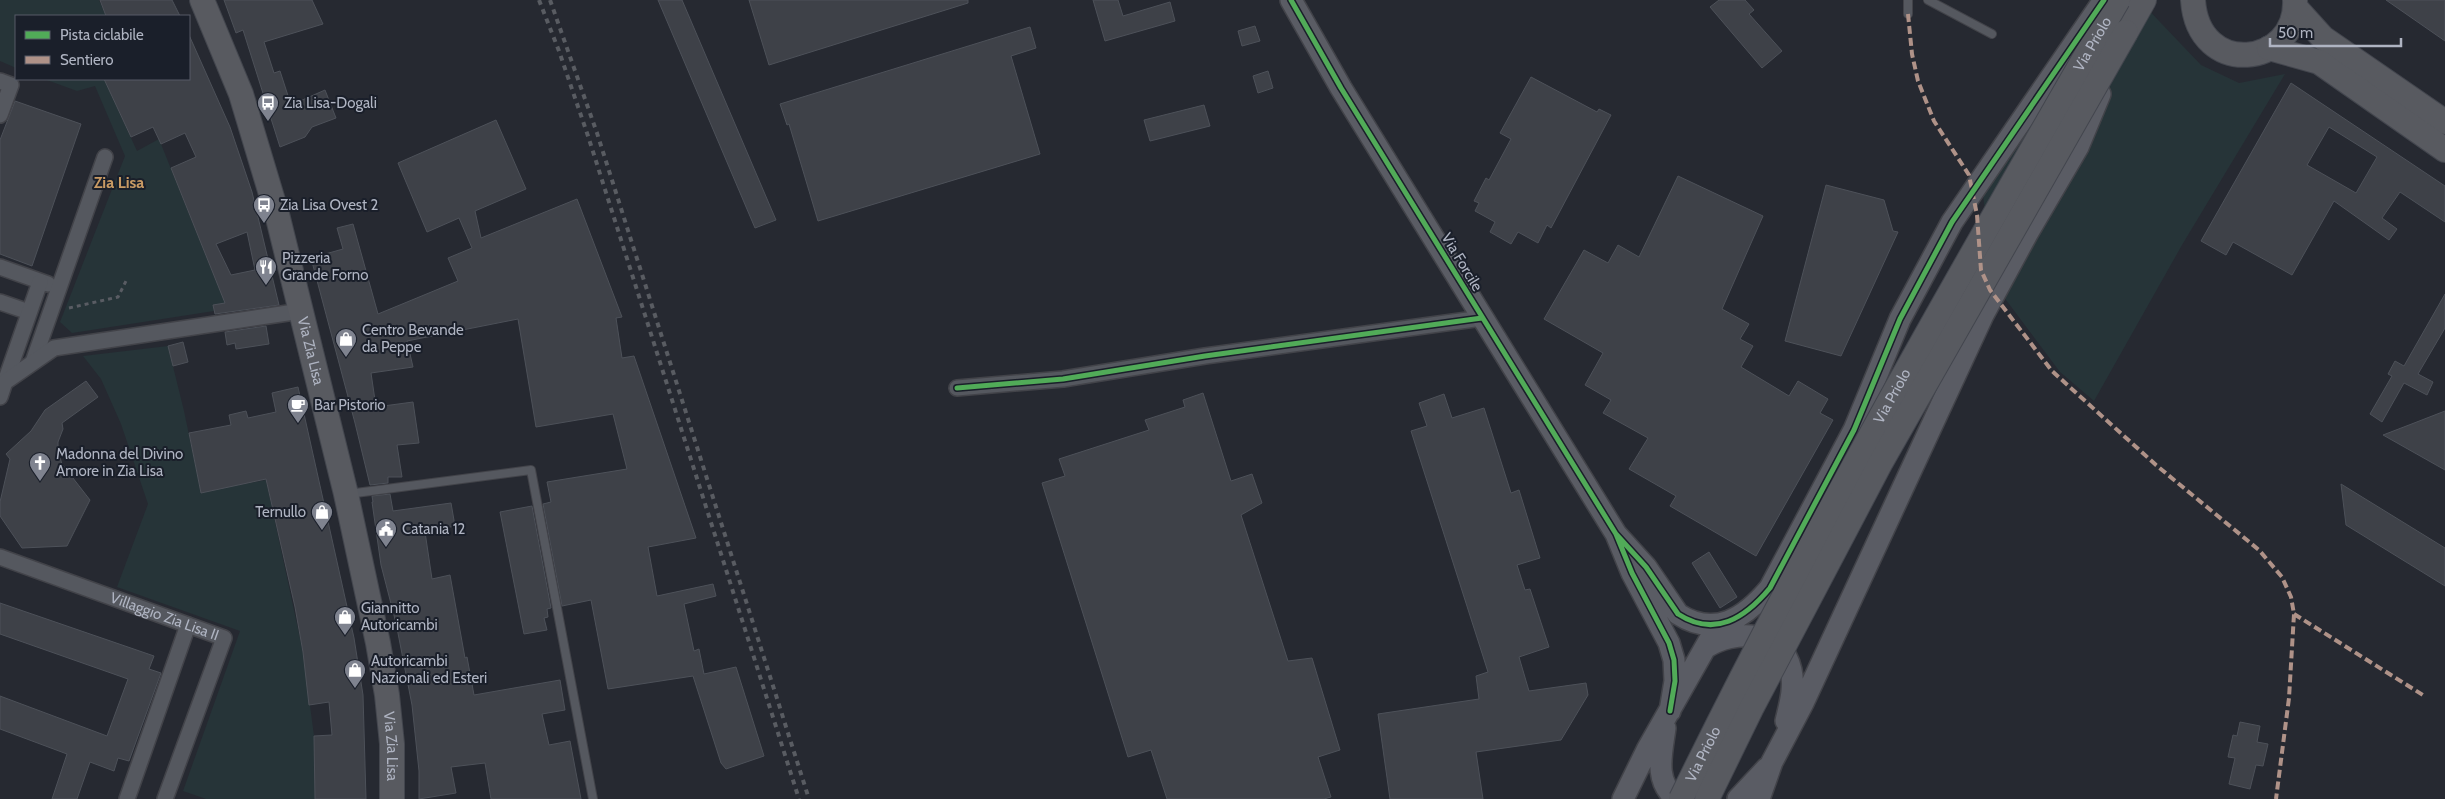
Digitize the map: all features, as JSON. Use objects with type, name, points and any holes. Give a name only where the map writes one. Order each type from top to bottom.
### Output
[{"type":"main road","name":"Via Zia Lisa","points":[[202,0],[241,94],[278,214],[346,494],[378,643],[387,695],[392,744],[392,799]]},
{"type":"main road","name":"Via Priolo","points":[[1679,799],[1846,477],[1934,318],[2118,0]]},
{"type":"main road","name":"Via Priolo","points":[[1707,799],[1751,709],[1880,462],[2144,0]]},
{"type":"main road","points":[[2193,0],[2194,16],[2202,34],[2215,47],[2232,54],[2251,55],[2269,48],[2282,38],[2291,23],[2295,4]]},
{"type":"main road","points":[[2295,4],[2323,38],[2445,122]]},
{"type":"main road","points":[[2269,48],[2319,62],[2445,150]]},
{"type":"street","name":"Via Forcile","points":[[1291,0],[1341,88],[1616,534]]},
{"type":"street","points":[[1623,799],[1647,750],[1714,637],[1749,610],[1770,588],[1854,430],[1882,361],[1921,278],[1979,180],[2075,45],[2104,0]]},
{"type":"street","points":[[1738,799],[1776,755],[1803,704],[1983,315],[2027,234],[2078,147],[2126,32]]},
{"type":"street","points":[[0,81],[11,85],[0,115]]},
{"type":"street","points":[[33,362],[105,157]]},
{"type":"street","points":[[0,267],[59,288]]},
{"type":"street","points":[[0,397],[40,282]]},
{"type":"street","points":[[0,302],[29,312]]},
{"type":"street","points":[[5,382],[54,348],[301,311]]},
{"type":"street","points":[[957,388],[1063,380],[1205,356],[1482,318]]},
{"type":"street","points":[[1616,534],[1632,573],[1669,643],[1674,660],[1675,681],[1660,766],[1667,789],[1679,799]]},
{"type":"street","points":[[1616,534],[1646,567],[1678,614],[1697,624],[1714,637],[1756,636],[1772,642],[1784,654],[1791,670],[1792,693],[1776,755],[1759,799]]},
{"type":"street","name":"Villaggio Zia Lisa II","points":[[0,557],[224,638],[165,799]]},
{"type":"street","points":[[128,799],[188,625]]},
{"type":"lane","points":[[1908,0],[1908,14]]},
{"type":"lane","points":[[1928,0],[1992,34]]},
{"type":"lane","points":[[346,494],[531,470],[594,799]]},
{"type":"path","points":[[69,308],[118,297],[127,279]]},
{"type":"shaded area","points":[[0,0],[99,0],[106,15],[15,15],[15,68],[0,61]]},
{"type":"shaded area","points":[[2092,0],[2139,0],[2201,65],[2239,83],[2285,74],[2182,245],[2094,401],[2060,372],[1994,284],[1979,162]]},
{"type":"shaded area","points":[[47,80],[104,80],[137,151],[159,139],[225,303],[213,305],[214,311],[72,333],[60,322],[125,156],[95,86],[77,91]]},
{"type":"shaded area","points":[[168,346],[201,492],[266,480],[303,652],[314,736],[315,799],[206,799],[183,791],[240,631],[117,587],[148,504],[121,424],[101,379],[83,356]]},
{"type":"building","points":[[100,0],[172,0],[180,15],[106,15]]},
{"type":"building","points":[[224,0],[312,0],[323,24],[264,42],[274,73],[280,71],[291,105],[325,90],[336,118],[312,127],[305,137],[280,147],[243,30],[236,33]]},
{"type":"building","points":[[658,0],[682,0],[776,220],[755,228]]},
{"type":"building","points":[[749,0],[968,0],[968,3],[769,65]]},
{"type":"building","points":[[1093,0],[1118,0],[1123,16],[1170,2],[1175,21],[1105,41]]},
{"type":"building","points":[[1719,0],[1745,0],[1754,10],[1749,14],[1782,51],[1762,68],[1710,7]]},
{"type":"building","points":[[2386,0],[2445,0],[2445,41]]},
{"type":"building","points":[[1255,26],[1260,41],[1242,46],[1238,31]]},
{"type":"building","points":[[1030,27],[1036,48],[1011,56],[1040,154],[818,221],[789,124],[787,125],[780,104]]},
{"type":"building","points":[[190,37],[230,127],[252,192],[279,305],[215,314],[213,305],[225,303],[171,168],[196,157],[185,133],[161,144],[153,127],[131,137],[104,80],[190,80]],"holes":[[[247,232],[255,270],[231,275],[216,244]]]},
{"type":"building","points":[[1268,71],[1273,88],[1258,93],[1253,76]]},
{"type":"building","points":[[1531,77],[1597,112],[1599,109],[1611,115],[1551,228],[1547,225],[1538,243],[1518,232],[1511,244],[1490,232],[1495,222],[1475,211],[1479,203],[1474,201],[1486,178],[1489,180],[1511,139],[1500,133]]},
{"type":"building","points":[[2291,83],[2445,186],[2445,222],[2400,192],[2382,218],[2397,229],[2389,240],[2334,201],[2292,275],[2233,242],[2226,255],[2201,241]],"holes":[[[2329,127],[2377,157],[2356,193],[2307,165]]]},
{"type":"building","points":[[15,101],[81,124],[32,266],[0,254],[0,140]]},
{"type":"building","points":[[1204,105],[1210,126],[1150,141],[1144,120]]},
{"type":"building","points":[[496,120],[526,189],[475,211],[481,238],[577,199],[622,317],[616,318],[622,358],[634,356],[696,538],[648,547],[657,596],[713,584],[716,596],[684,604],[694,651],[699,649],[704,674],[736,667],[764,756],[726,769],[721,763],[693,676],[608,689],[591,600],[562,606],[543,504],[551,502],[547,482],[627,469],[613,414],[536,427],[518,319],[407,341],[413,367],[371,373],[376,407],[413,402],[419,443],[397,445],[402,477],[388,477],[388,483],[370,485],[311,258],[343,249],[337,228],[353,224],[378,314],[458,281],[448,258],[472,248],[459,218],[427,232],[398,163]]},
{"type":"building","points":[[1678,176],[1763,216],[1722,309],[1749,324],[1740,339],[1753,346],[1741,367],[1789,396],[1798,381],[1828,399],[1820,413],[1833,420],[1756,556],[1670,506],[1676,496],[1629,469],[1648,438],[1603,413],[1611,400],[1585,385],[1603,353],[1544,319],[1584,250],[1608,263],[1618,245],[1639,257]]},
{"type":"building","points":[[1826,185],[1884,200],[1893,231],[1898,232],[1841,356],[1785,341]]},
{"type":"building","points":[[2445,294],[2445,328],[2418,374],[2433,382],[2427,395],[2404,383],[2382,422],[2370,414],[2392,376],[2388,374],[2395,361],[2404,366]]},
{"type":"building","points":[[266,326],[269,344],[236,349],[235,343],[227,345],[225,332]]},
{"type":"building","points":[[183,342],[188,362],[173,366],[168,346]]},
{"type":"building","name":"Madonna del Divino Amore in Zia Lisa","points":[[86,381],[98,397],[62,423],[63,429],[58,442],[58,451],[62,464],[90,500],[67,546],[22,548],[0,516],[0,502],[10,459],[6,454],[31,431],[45,410]]},
{"type":"building","points":[[298,387],[354,638],[363,695],[366,799],[315,799],[314,736],[332,735],[329,702],[309,705],[303,652],[295,607],[266,479],[201,493],[189,433],[231,425],[229,415],[246,411],[248,418],[276,412],[272,393]]},
{"type":"building","points":[[1203,393],[1231,481],[1252,474],[1262,503],[1241,515],[1288,661],[1312,658],[1340,750],[1318,757],[1331,797],[1324,799],[1167,799],[1151,750],[1128,757],[1042,483],[1065,476],[1059,459],[1149,430],[1145,420],[1185,407],[1183,400]]},
{"type":"building","points":[[1444,394],[1452,418],[1484,408],[1511,493],[1519,490],[1540,558],[1517,565],[1525,590],[1530,589],[1549,647],[1519,657],[1529,691],[1586,683],[1588,695],[1561,740],[1476,752],[1483,799],[1390,799],[1378,714],[1479,699],[1476,676],[1488,672],[1411,431],[1427,426],[1419,403]]},
{"type":"building","points":[[2445,411],[2445,470],[2383,435],[2409,425]]},
{"type":"building","points":[[2341,484],[2445,548],[2445,586],[2346,525]]},
{"type":"building","points":[[390,494],[393,511],[451,503],[455,526],[425,532],[432,579],[450,575],[465,658],[467,657],[474,695],[560,680],[565,710],[542,714],[549,745],[570,741],[581,799],[491,799],[485,763],[451,767],[456,793],[419,799],[419,771],[412,705],[396,623],[381,565],[372,502],[372,496]]},
{"type":"building","points":[[532,506],[551,608],[547,609],[548,617],[544,618],[547,630],[524,634],[500,512]]},
{"type":"building","points":[[1709,552],[1737,597],[1720,608],[1692,563]]},
{"type":"building","points":[[0,603],[154,656],[149,669],[161,673],[129,761],[118,758],[114,771],[90,762],[77,799],[52,799],[67,754],[0,729],[0,696],[107,736],[128,679],[0,634]]},
{"type":"building","points":[[2240,722],[2260,726],[2257,742],[2268,744],[2263,766],[2256,765],[2250,789],[2229,784],[2235,758],[2228,757],[2233,735],[2237,736]]},
{"type":"railway","points":[[539,0],[559,51],[588,136],[799,799]]},
{"type":"railway","points":[[550,0],[597,133],[809,799]]},
{"type":"marked path","points":[[1908,14],[1912,54],[1918,81],[1934,121],[1969,175],[1977,215],[1981,270],[1990,290],[2052,371],[2156,465],[2259,550],[2282,577],[2291,597],[2294,614],[2289,698],[2276,799]]},
{"type":"marked path","points":[[2294,614],[2426,697]]},
{"type":"cycle path","points":[[1291,0],[1341,88],[1616,534],[1632,573],[1669,643],[1674,660],[1675,681],[1670,711]]},
{"type":"cycle path","points":[[1616,534],[1646,567],[1678,614],[1692,621],[1704,624],[1717,624],[1728,621],[1740,616],[1760,599],[1770,588],[1854,430],[1900,319],[1952,222],[2104,0]]},
{"type":"cycle path","points":[[957,388],[1063,379],[1205,356],[1482,318]]},
{"type":"place","name":"Zia Lisa-Dogali","points":[[268,122]]},
{"type":"place","name":"Zia Lisa Ovest 2","points":[[264,224]]},
{"type":"place","name":"Pizzeria Grande Forno","points":[[266,286]]},
{"type":"place","name":"Centro Bevande da Peppe","points":[[346,358]]},
{"type":"place","name":"Bar Pistorio","points":[[298,424]]},
{"type":"place","name":"Madonna del Divino Amore in Zia Lisa","points":[[40,482]]},
{"type":"place","name":"Ternullo","points":[[322,531]]},
{"type":"place","name":"Catania 12","points":[[386,548]]},
{"type":"place","name":"Giannitto Autoricambi","points":[[345,636]]},
{"type":"place","name":"Autoricambi Nazionali ed Esteri","points":[[355,689]]},
{"type":"district","name":"Zia Lisa","points":[[119,182]]}]
